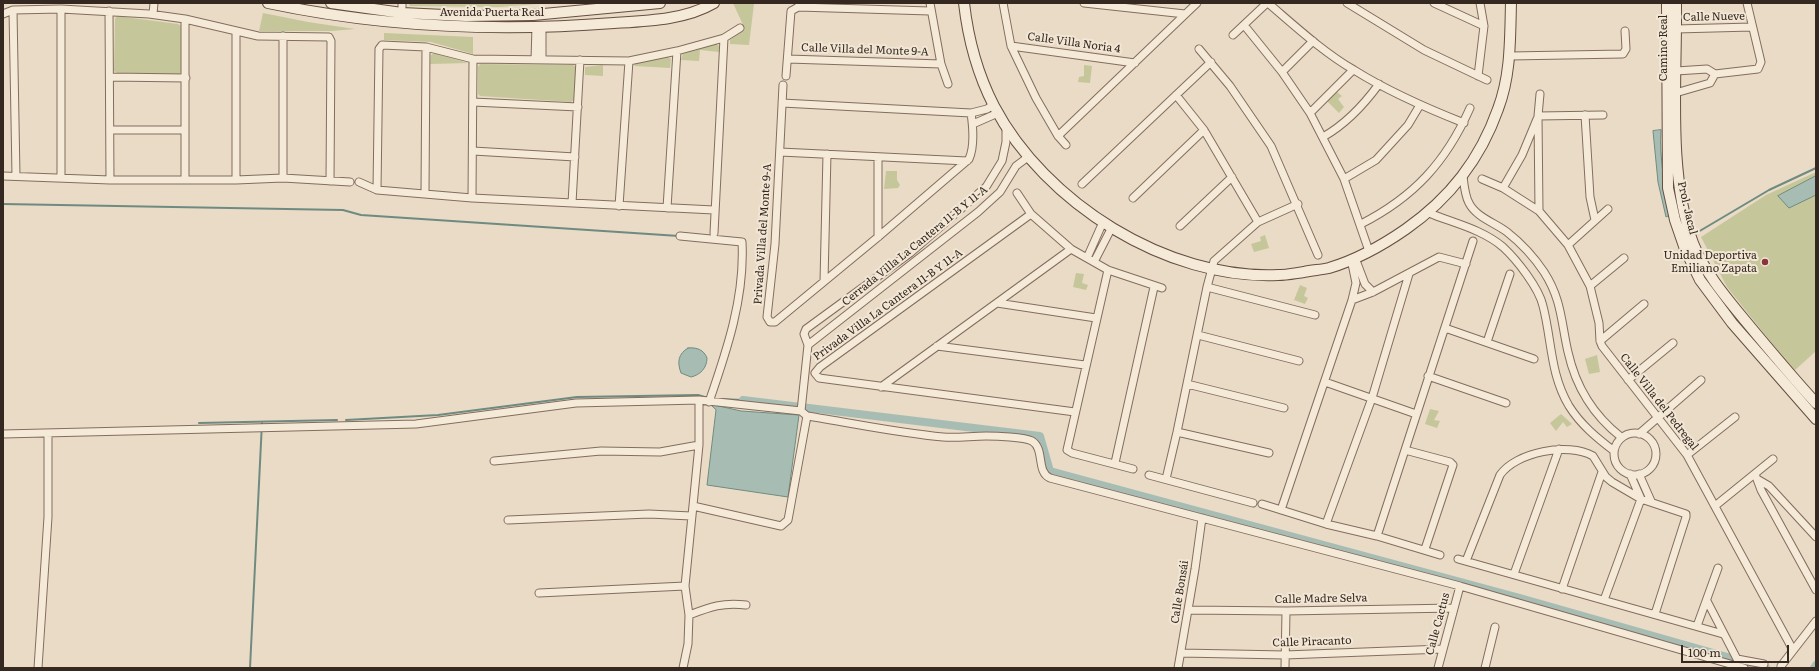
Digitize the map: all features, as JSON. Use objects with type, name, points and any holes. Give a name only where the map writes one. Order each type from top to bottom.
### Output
[{"type":"street","points":[[151,3],[151,14]]},
{"type":"street","points":[[151,14],[154,3]]},
{"type":"street","name":"Avenida Puerta Real","points":[[268,3],[306,11],[375,21],[428,25],[539,26],[593,25],[649,20],[686,14],[714,3]]},
{"type":"street","name":"Avenida Puerta Real","points":[[331,3],[397,8],[466,16],[533,15],[660,3]]},
{"type":"street","points":[[786,76],[791,11],[806,3]]},
{"type":"street","points":[[930,3],[930,11],[941,64],[948,84]]},
{"type":"street","points":[[964,3],[971,41],[992,111],[1006,126],[1039,170],[1069,198],[1108,225],[1146,246],[1181,261],[1212,269],[1279,276],[1329,268],[1353,258],[1394,237],[1428,213],[1446,196],[1462,176],[1480,149],[1499,108],[1510,56],[1510,3]]},
{"type":"street","name":"Calle Villa Noria 4","points":[[1003,3],[1011,46],[1036,98],[1058,136],[1066,145]]},
{"type":"street","points":[[1084,3],[1185,14]]},
{"type":"street","name":"Calle Villa Noria 4","points":[[1058,136],[1197,3]]},
{"type":"street","points":[[1233,35],[1267,3],[1313,41],[1353,70],[1420,105],[1464,123]]},
{"type":"street","points":[[1347,3],[1424,50],[1487,80]]},
{"type":"street","points":[[1434,3],[1484,26]]},
{"type":"street","points":[[1478,76],[1484,26],[1480,3]]},
{"type":"street","name":"Prol. Jacal","points":[[1667,3],[1671,94],[1668,188],[1675,220],[1685,249],[1700,280],[1739,333],[1816,403]]},
{"type":"street","name":"Camino Real","points":[[1671,94],[1676,71],[1676,3]]},
{"type":"street","points":[[1676,71],[1707,69],[1716,74],[1755,70],[1759,68],[1762,62],[1747,3]]},
{"type":"street","points":[[648,5],[649,20]]},
{"type":"street","points":[[798,7],[930,11]]},
{"type":"street","points":[[61,9],[61,178]]},
{"type":"street","points":[[3,14],[13,10],[61,9],[109,11],[151,14],[185,19],[258,36],[327,37],[330,39],[330,181]]},
{"type":"street","points":[[13,10],[16,176]]},
{"type":"street","points":[[109,11],[110,180]]},
{"type":"street","points":[[185,19],[185,179]]},
{"type":"street","points":[[1244,25],[1282,72],[1310,112],[1344,179],[1361,224],[1368,249]]},
{"type":"street","points":[[538,60],[539,26]]},
{"type":"street","name":"Calle Nueve","points":[[1676,29],[1752,27]]},
{"type":"street","points":[[377,190],[380,48],[384,44],[426,47],[473,59],[629,61],[677,51],[724,38],[740,28]]},
{"type":"street","points":[[236,31],[236,180]]},
{"type":"street","points":[[1510,56],[1623,54],[1626,49],[1625,31]]},
{"type":"street","points":[[283,36],[283,178]]},
{"type":"street","points":[[714,232],[724,38]]},
{"type":"street","points":[[1282,72],[1313,41]]},
{"type":"street","name":"Calle Villa Noria 4","points":[[1011,46],[1135,63]]},
{"type":"street","points":[[424,194],[426,47]]},
{"type":"street","points":[[1199,50],[1211,62],[1230,86],[1272,146],[1298,204],[1318,255]]},
{"type":"street","points":[[667,208],[677,51]]},
{"type":"street","points":[[472,198],[473,59]]},
{"type":"street","name":"Calle Villa del Monte 9-A","points":[[788,59],[941,64]]},
{"type":"street","points":[[572,203],[580,60]]},
{"type":"street","points":[[619,206],[629,61]]},
{"type":"street","points":[[1082,184],[1211,62]]},
{"type":"street","points":[[1310,112],[1353,70]]},
{"type":"street","points":[[1671,94],[1710,83],[1716,74]]},
{"type":"street","points":[[110,77],[186,78]]},
{"type":"street","points":[[1323,138],[1338,129],[1363,106],[1379,84]]},
{"type":"street","name":"Privada Villa del Monte 9-A","points":[[783,85],[775,244],[768,319],[770,322],[775,322],[878,237],[966,161]]},
{"type":"street","points":[[1539,211],[1538,116],[1540,94]]},
{"type":"street","points":[[1176,95],[1204,130],[1258,222]]},
{"type":"street","points":[[473,102],[578,107]]},
{"type":"street","points":[[782,103],[971,113],[992,111]]},
{"type":"street","points":[[1344,179],[1376,160],[1408,125],[1420,105]]},
{"type":"street","points":[[1361,224],[1409,194],[1442,160],[1464,123],[1470,108]]},
{"type":"street","points":[[973,124],[992,111]]},
{"type":"street","points":[[780,152],[966,161],[972,151],[973,124],[971,113]]},
{"type":"street","points":[[1585,115],[1590,197],[1595,220]]},
{"type":"street","points":[[1538,116],[1603,115]]},
{"type":"street","points":[[1503,188],[1522,154],[1538,116]]},
{"type":"street","name":"Cerrada Villa La Cantera 11-B Y 11-A","points":[[693,506],[781,526],[788,520],[804,414],[808,345],[804,334],[806,329],[910,254],[986,186],[1002,161],[1006,142],[1006,126]]},
{"type":"street","points":[[110,130],[185,130]]},
{"type":"street","points":[[1133,198],[1204,130]]},
{"type":"street","points":[[472,151],[575,157]]},
{"type":"street","points":[[824,281],[827,154]]},
{"type":"street","points":[[878,157],[878,237]]},
{"type":"street","name":"Cerrada Villa La Cantera 11-B Y 11-A","points":[[808,345],[978,212],[998,194],[1016,166],[1028,157]]},
{"type":"street","points":[[3,176],[110,180],[236,180],[283,178],[350,182]]},
{"type":"street","points":[[1462,176],[1468,203],[1475,212],[1507,232],[1529,252],[1544,271],[1555,292],[1564,325],[1568,352],[1578,385],[1591,408],[1608,427],[1621,438]]},
{"type":"street","points":[[1180,226],[1232,177]]},
{"type":"street","name":"Calle Villa del Pedregal","points":[[1482,179],[1503,188],[1539,211],[1568,245],[1590,286],[1599,323],[1600,341],[1605,351],[1656,417],[1687,454],[1793,650]]},
{"type":"street","points":[[359,182],[377,190],[472,198],[714,210]]},
{"type":"street","points":[[1017,193],[1031,214],[1071,249],[1108,270],[1154,287],[1162,288]]},
{"type":"street","points":[[1166,479],[1212,269],[1258,222],[1298,204]]},
{"type":"street","points":[[1568,245],[1608,209]]},
{"type":"street","points":[[1428,213],[1471,228],[1502,246],[1524,269],[1543,305],[1550,350],[1556,375],[1562,391],[1570,406],[1587,429],[1614,451]]},
{"type":"street","name":"Privada Villa La Cantera 11-B Y 11-A","points":[[1031,214],[815,373],[819,378],[1075,412]]},
{"type":"street","points":[[1087,258],[1098,234],[1108,225]]},
{"type":"street","points":[[1094,262],[1105,238],[1108,225]]},
{"type":"street","points":[[680,236],[742,242],[743,257],[738,299],[729,341],[709,402]]},
{"type":"street","points":[[1377,536],[1428,376],[1474,241]]},
{"type":"street","points":[[881,387],[1071,249]]},
{"type":"street","points":[[1352,300],[1373,292],[1439,257],[1466,264]]},
{"type":"street","points":[[1353,258],[1365,284],[1373,292]]},
{"type":"street","points":[[1590,286],[1624,258]]},
{"type":"street","points":[[889,269],[894,278]]},
{"type":"street","points":[[1281,510],[1356,289],[1357,269]]},
{"type":"street","points":[[1108,270],[1085,365],[1067,450],[1072,453],[1115,463],[1133,469]]},
{"type":"street","points":[[1326,524],[1372,398],[1409,274]]},
{"type":"street","points":[[1487,342],[1510,274]]},
{"type":"street","points":[[1115,463],[1154,287]]},
{"type":"street","points":[[1207,287],[1315,315]]},
{"type":"street","points":[[998,303],[1096,318]]},
{"type":"street","points":[[1600,341],[1644,304]]},
{"type":"street","points":[[1445,328],[1534,359]]},
{"type":"street","points":[[1198,335],[1299,361]]},
{"type":"street","points":[[1628,380],[1674,343]]},
{"type":"street","points":[[937,346],[1085,365]]},
{"type":"street","name":"Prol. Jacal","points":[[1774,364],[1816,419]]},
{"type":"street","points":[[1428,376],[1506,403]]},
{"type":"street","points":[[1639,434],[1656,417],[1701,380]]},
{"type":"street","points":[[1325,382],[1416,414]]},
{"type":"street","points":[[1187,384],[1284,408]]},
{"type":"street","points":[[683,668],[688,644],[689,615],[685,586],[699,445],[699,400]]},
{"type":"street","points":[[3,434],[416,424],[576,403],[699,400],[804,414],[945,437],[999,436],[1032,442],[1037,448],[1043,473],[1047,478],[1460,586],[1744,668]]},
{"type":"street","points":[[1687,454],[1735,417]]},
{"type":"street","points":[[1177,432],[1269,453]]},
{"type":"street","points":[[38,668],[48,517],[48,433]]},
{"type":"street","points":[[1629,434],[1639,434],[1645,435],[1651,441],[1655,449],[1655,457],[1652,465],[1646,471],[1640,474],[1630,474],[1623,471],[1618,466],[1614,459],[1614,451],[1616,444],[1621,438],[1629,434]]},
{"type":"street","points":[[494,461],[601,451],[660,452],[699,445]]},
{"type":"street","points":[[1514,574],[1559,449]]},
{"type":"street","points":[[1466,561],[1501,473],[1515,463],[1537,452],[1569,449],[1589,454],[1592,456],[1602,472],[1612,482],[1641,499],[1686,514],[1655,614]]},
{"type":"street","points":[[1405,450],[1450,462],[1453,465],[1425,549]]},
{"type":"street","points":[[1715,506],[1756,477],[1773,460]]},
{"type":"street","points":[[1562,589],[1602,472]]},
{"type":"street","points":[[1604,600],[1641,499],[1630,474]]},
{"type":"street","points":[[1640,474],[1651,502]]},
{"type":"street","points":[[1149,475],[1253,503]]},
{"type":"street","points":[[1756,477],[1769,486],[1816,537]]},
{"type":"street","points":[[1756,477],[1761,490],[1816,590]]},
{"type":"street","points":[[1262,504],[1326,524],[1377,536],[1440,554]]},
{"type":"street","points":[[508,520],[649,514],[691,516]]},
{"type":"street","name":"Calle Bonsái","points":[[1178,668],[1202,518]]},
{"type":"street","points":[[1458,559],[1723,634]]},
{"type":"street","points":[[1697,626],[1718,568]]},
{"type":"street","points":[[539,593],[685,586]]},
{"type":"street","name":"Calle Cactus","points":[[1438,668],[1460,586]]},
{"type":"street","points":[[1707,601],[1737,659],[1764,664]]},
{"type":"street","points":[[689,615],[721,604],[729,603],[746,605]]},
{"type":"street","name":"Calle Madre Selva","points":[[1188,610],[1286,611],[1454,608]]},
{"type":"street","points":[[1285,668],[1286,611]]},
{"type":"street","points":[[1781,666],[1816,621]]},
{"type":"street","points":[[1485,668],[1495,627]]},
{"type":"street","name":"Calle Piracanto","points":[[1181,653],[1285,655],[1443,649]]},
{"type":"green space","points":[[408,3],[553,3],[498,7],[410,6]]},
{"type":"green space","points":[[733,3],[754,4],[749,45],[730,44],[730,40],[742,31],[744,27]]},
{"type":"green space","points":[[263,13],[355,29],[332,31],[259,31]]},
{"type":"green space","points":[[117,16],[178,24],[181,26],[181,72],[178,75],[117,73],[114,71],[115,19]]},
{"type":"green space","points":[[384,33],[473,37],[473,54],[431,42],[384,40]]},
{"type":"green space","points":[[716,44],[719,46],[719,52],[700,50],[699,61],[681,60],[683,54]]},
{"type":"green space","points":[[434,53],[468,63],[430,64],[431,55]]},
{"type":"green space","points":[[668,57],[671,59],[670,68],[634,66],[636,63]]},
{"type":"green space","points":[[480,64],[573,65],[576,67],[574,100],[571,102],[480,96],[478,94],[478,67]]},
{"type":"green space","points":[[603,65],[603,76],[585,75],[585,67]]},
{"type":"green space","points":[[1084,65],[1092,66],[1090,83],[1078,82],[1079,77],[1084,76]]},
{"type":"green space","points":[[1337,92],[1342,96],[1338,99],[1344,107],[1339,113],[1327,101]]},
{"type":"green space","points":[[886,171],[897,171],[897,180],[900,185],[898,188],[884,189]]},
{"type":"green space","name":"Unidad Deportiva Emiliano Zapata","points":[[1816,172],[1816,351],[1794,371],[1727,287],[1701,237],[1766,195]]},
{"type":"green space","points":[[1265,235],[1269,248],[1254,252],[1251,244],[1261,241],[1260,237]]},
{"type":"green space","points":[[1076,273],[1084,274],[1082,283],[1088,285],[1086,290],[1073,287]]},
{"type":"green space","points":[[1300,285],[1307,288],[1304,296],[1308,298],[1305,304],[1294,300]]},
{"type":"green space","points":[[1597,355],[1600,372],[1589,374],[1585,359]]},
{"type":"green space","points":[[1430,409],[1439,411],[1434,420],[1440,421],[1437,428],[1425,424]]},
{"type":"green space","points":[[1561,414],[1572,424],[1567,427],[1563,422],[1556,431],[1550,423]]},
{"type":"shaded area","points":[[1661,130],[1664,183],[1670,215],[1666,217],[1658,182],[1653,131]]},
{"type":"shaded area","points":[[1816,176],[1816,195],[1789,208],[1778,196]]},
{"type":"shaded area","points":[[688,348],[700,350],[707,358],[706,365],[702,370],[697,375],[691,377],[681,373],[679,365],[680,356]]},
{"type":"shaded area","points":[[710,404],[741,411],[799,415],[788,497],[707,485],[716,410]]},
{"type":"waterway","points":[[1694,231],[1698,232],[1769,190],[1816,168]]},
{"type":"waterway","points":[[3,204],[343,210],[361,215],[679,236]]},
{"type":"waterway","points":[[346,420],[438,415],[577,397],[698,395],[708,398]]},
{"type":"waterway","points":[[718,399],[743,400]]},
{"type":"waterway","points":[[743,400],[1040,436],[1050,471],[1520,598],[1766,668]]},
{"type":"waterway","points":[[199,423],[337,420]]},
{"type":"waterway","points":[[250,668],[262,422]]},
{"type":"place","name":"Unidad Deportiva Emiliano Zapata","points":[[1765,262]]}]
